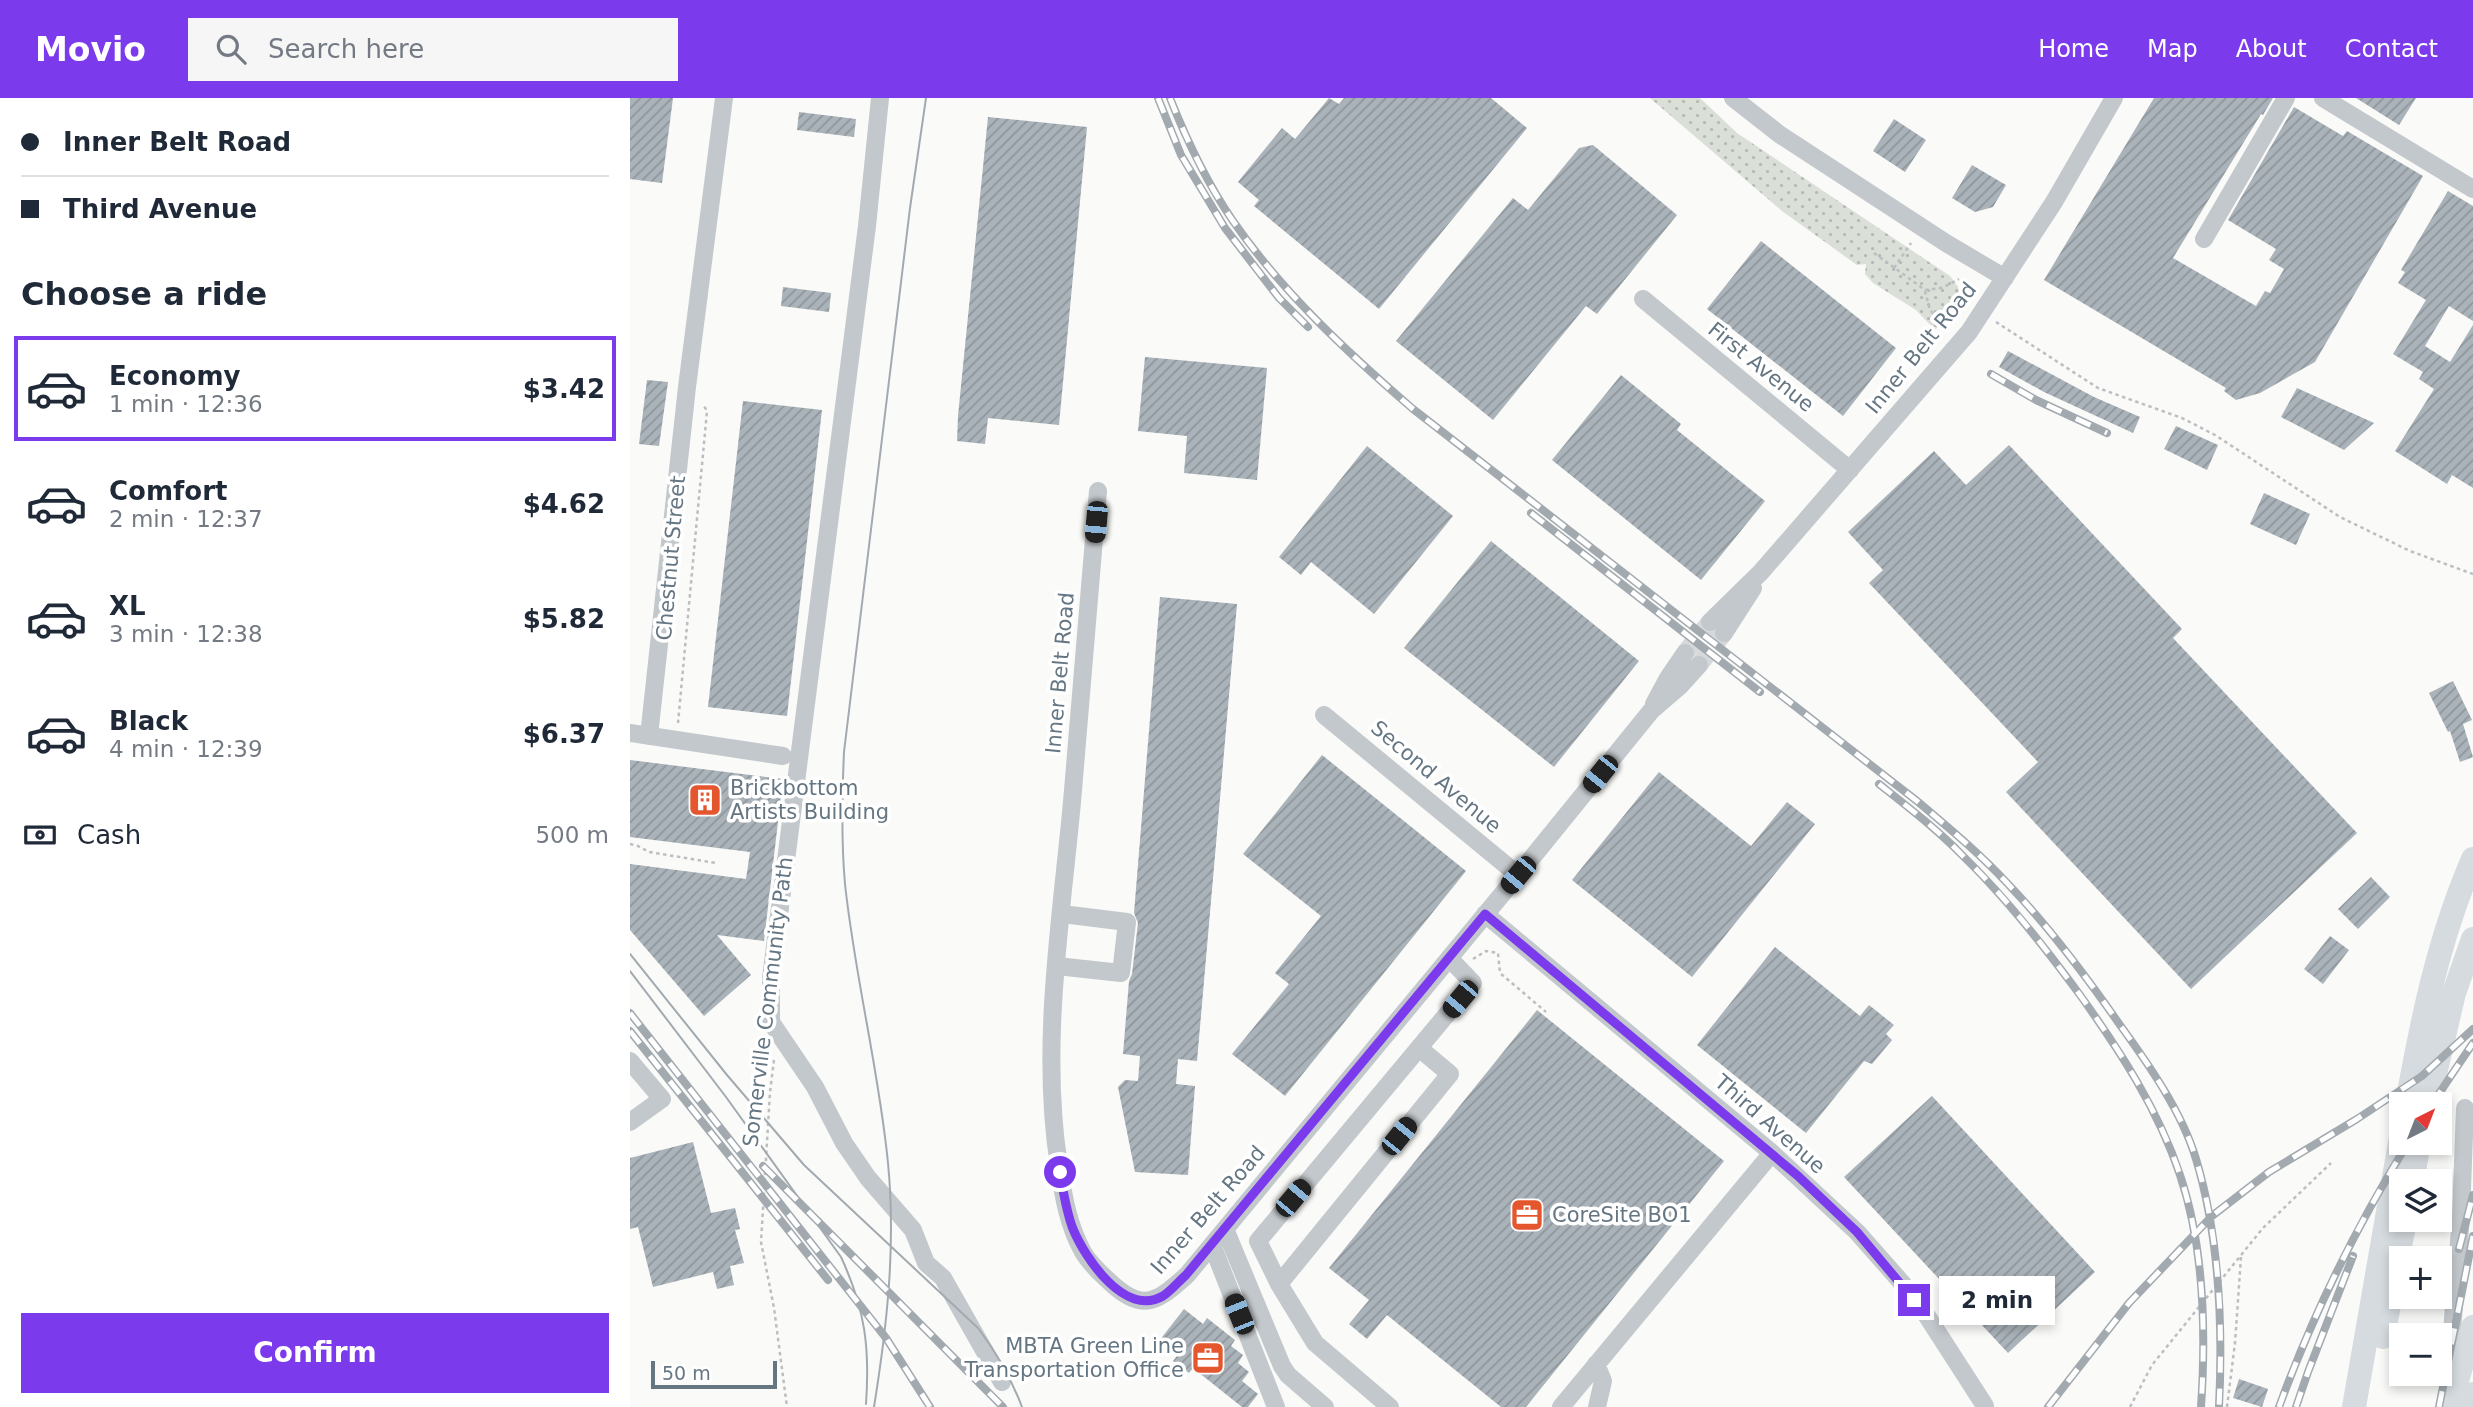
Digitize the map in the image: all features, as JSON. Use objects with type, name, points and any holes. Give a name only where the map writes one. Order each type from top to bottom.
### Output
[{"type":"highway","points":[[2409,1092],[2418,1038],[2437,962],[2454,906],[2473,859]]},
{"type":"highway","points":[[2431,1092],[2454,993],[2473,939]]},
{"type":"highway","points":[[2354,1407],[2398,1155]]},
{"type":"highway","points":[[2371,1407],[2403,1232]]},
{"type":"highway","points":[[2448,1407],[2473,1327]]},
{"type":"highway","points":[[2455,1407],[2473,1346]]},
{"type":"highway","points":[[2469,1407],[2473,1394]]},
{"type":"street","name":"Chestnut Street","points":[[649,736],[687,387],[724,98]]},
{"type":"street","points":[[880,98],[860,281],[771,978],[771,1022],[815,1087],[844,1143],[868,1178],[913,1230],[926,1263],[943,1278],[1002,1382]]},
{"type":"street","points":[[1732,98],[1802,149],[1946,243],[2005,278]]},
{"type":"street","name":"Inner Belt Road","points":[[1717,628],[1761,572],[1946,360],[1982,313],[2054,202],[2114,98]]},
{"type":"street","points":[[2204,239],[2286,98]]},
{"type":"street","points":[[2323,98],[2473,189]]},
{"type":"street","name":"First Avenue","points":[[1643,299],[1850,470]]},
{"type":"street","name":"Inner Belt Road","points":[[1098,491],[1057,966],[1051,1052],[1051,1105],[1063,1195],[1072,1227],[1084,1253],[1122,1294],[1143,1301],[1162,1297],[1212,1245],[1651,711],[1668,678],[1692,659]]},
{"type":"street","name":"Second Avenue","points":[[1324,715],[1518,875]]},
{"type":"street","points":[[630,733],[783,756]]},
{"type":"street","points":[[1057,966],[1121,973],[1127,922],[1062,914]]},
{"type":"street","name":"Third Avenue","points":[[1485,914],[1772,1153],[1857,1232],[1927,1316],[1985,1406]]},
{"type":"street","points":[[1390,1407],[1315,1343],[1279,1284],[1258,1241],[1473,983],[1453,954]]},
{"type":"street","points":[[1279,1284],[1450,1074],[1419,1048]]},
{"type":"street","points":[[630,1061],[662,1099],[630,1122]]},
{"type":"street","points":[[2448,1407],[2461,1216],[2465,1108]]},
{"type":"street","points":[[1561,1407],[1772,1153]]},
{"type":"street","points":[[1225,1229],[1282,1366],[1288,1375],[1325,1407]]},
{"type":"street","points":[[1212,1245],[1276,1407]]},
{"type":"street","points":[[1595,1364],[1603,1381],[1597,1407]]},
{"type":"path","points":[[1894,268],[1911,243]]},
{"type":"path","points":[[1874,253],[1925,290],[1930,310],[1943,324]]},
{"type":"path","points":[[1925,290],[1942,288],[1959,279]]},
{"type":"path","points":[[1982,313],[2098,388],[2182,418],[2215,435],[2340,517],[2410,551],[2473,574]]},
{"type":"path","name":"Chestnut Street","points":[[677,740],[707,411],[687,387]]},
{"type":"path","points":[[630,844],[649,852],[716,863]]},
{"type":"path","points":[[1453,954],[1471,960],[1482,952],[1498,953],[1500,973],[1546,1012]]},
{"type":"path","name":"Somerville Community Path","points":[[774,1059],[761,1242],[774,1308],[787,1407]]},
{"type":"path","points":[[2130,1407],[2152,1365],[2263,1227],[2331,1163]]},
{"type":"path","points":[[2227,1407],[2241,1255]]},
{"type":"shaded area","points":[[1650,98],[1700,98],[1737,133],[1950,276],[1958,287],[1960,299],[1935,330],[1916,310],[1873,283],[1865,274],[1866,264],[1857,265],[1782,211]]},
{"type":"building","points":[[630,98],[673,98],[662,183],[630,179]]},
{"type":"building","points":[[1329,98],[1339,104],[1344,98],[1491,98],[1527,128],[1379,309],[1254,206],[1259,200],[1238,182],[1282,128],[1295,139]]},
{"type":"building","points":[[2154,98],[2273,98],[2173,258],[2256,306],[2265,291],[2270,293],[2284,269],[2269,260],[2276,249],[2228,220],[2294,107],[2343,136],[2347,131],[2423,176],[2315,362],[2260,393],[2236,400],[2224,391],[2226,388],[2044,280]]},
{"type":"building","points":[[2356,98],[2416,98],[2399,125]]},
{"type":"building","points":[[799,112],[856,119],[854,137],[797,130]]},
{"type":"building","points":[[988,117],[1087,127],[1059,425],[988,418],[985,444],[957,441]]},
{"type":"building","points":[[1894,119],[1926,140],[1905,172],[1873,151]]},
{"type":"building","points":[[1593,145],[1677,215],[1597,314],[1586,306],[1493,420],[1396,341],[1513,198],[1528,210],[1579,148]]},
{"type":"building","points":[[1972,165],[2006,185],[1993,207],[1975,212],[1952,198]]},
{"type":"building","points":[[2448,191],[2473,206],[2473,321],[2449,306],[2425,346],[2450,362],[2473,325],[2473,488],[2452,475],[2447,484],[2395,451],[2434,389],[2419,379],[2423,372],[2393,354],[2426,300],[2398,283],[2405,272],[2401,270]]},
{"type":"building","points":[[1761,241],[1896,348],[1843,416],[1707,309]]},
{"type":"building","points":[[783,287],[831,293],[829,312],[781,306]]},
{"type":"building","points":[[2008,351],[2094,397],[2140,417],[2133,433],[2044,392],[1999,367]]},
{"type":"building","points":[[1145,357],[1267,368],[1257,480],[1184,473],[1187,436],[1138,431]]},
{"type":"building","points":[[1621,375],[1681,424],[1677,430],[1765,501],[1701,580],[1552,460]]},
{"type":"building","points":[[647,380],[668,382],[659,446],[639,444]]},
{"type":"building","points":[[2297,388],[2374,423],[2344,450],[2281,417]]},
{"type":"building","points":[[743,401],[822,410],[787,716],[708,707]]},
{"type":"building","points":[[2176,426],[2218,445],[2207,470],[2164,449]]},
{"type":"building","points":[[2009,445],[2182,629],[2173,638],[2357,833],[2191,989],[2006,792],[2038,762],[1869,583],[1883,570],[1848,532],[1934,451],[1966,485]]},
{"type":"building","points":[[1367,446],[1453,516],[1374,614],[1311,562],[1301,575],[1279,557]]},
{"type":"building","points":[[2264,493],[2310,514],[2296,545],[2250,524]]},
{"type":"building","points":[[1491,541],[1639,661],[1554,767],[1404,648]]},
{"type":"building","points":[[1160,597],[1237,604],[1197,1061],[1178,1059],[1176,1084],[1195,1086],[1188,1175],[1135,1172],[1118,1087],[1125,1080],[1138,1081],[1140,1056],[1123,1054],[1129,981],[1138,923],[1134,913]]},
{"type":"building","points":[[2453,681],[2472,720],[2463,724],[2473,757],[2460,762],[2450,731],[2448,732],[2429,693]]},
{"type":"building","points":[[1322,755],[1466,871],[1285,1096],[1232,1054],[1289,984],[1275,973],[1321,916],[1243,854]]},
{"type":"building","points":[[630,760],[783,779],[764,941],[717,935],[751,975],[704,1016],[630,930],[630,864],[746,879],[750,852],[630,837]]},
{"type":"building","points":[[1659,772],[1751,846],[1787,802],[1815,824],[1692,977],[1572,880]]},
{"type":"building","points":[[2371,877],[2390,897],[2358,929],[2338,909]]},
{"type":"building","points":[[2330,936],[2349,950],[2323,984],[2304,969]]},
{"type":"building","points":[[1775,947],[1860,1016],[1869,1005],[1894,1025],[1886,1034],[1892,1040],[1872,1064],[1864,1061],[1806,1133],[1697,1045]]},
{"type":"building","name":"CoreSite BO1","points":[[1537,1010],[1724,1161],[1526,1407],[1501,1407],[1387,1315],[1367,1339],[1349,1324],[1369,1300],[1329,1268]]},
{"type":"building","points":[[1932,1096],[2095,1272],[2008,1353],[1844,1177]]},
{"type":"building","points":[[693,1142],[711,1213],[735,1208],[740,1229],[735,1230],[744,1263],[730,1266],[734,1285],[717,1289],[713,1272],[653,1287],[638,1227],[630,1229],[630,1158]]},
{"type":"building","name":"MBTA Green Line Transportation Office","points":[[1184,1309],[1203,1324],[1207,1318],[1235,1340],[1231,1346],[1243,1355],[1238,1363],[1249,1372],[1242,1381],[1258,1394],[1248,1407],[1242,1407],[1193,1368],[1189,1373],[1173,1361],[1177,1356],[1159,1341]]},
{"type":"building","points":[[2239,1379],[2268,1389],[2262,1407],[2233,1398]]},
{"type":"tunnel","points":[[1685,653],[1710,622]]},
{"type":"tunnel","points":[[1699,665],[1724,633]]},
{"type":"tram line","points":[[874,1407],[889,1286],[890,1194],[884,1128],[845,884],[842,834],[843,768],[910,208],[926,98]]},
{"type":"tram line","points":[[630,954],[727,1075],[804,1165],[978,1328],[1003,1366],[1022,1407]]},
{"type":"tram line","points":[[630,971],[726,1097],[841,1257],[861,1311],[867,1364],[866,1404]]},
{"type":"railway","points":[[1158,98],[1181,155],[1225,228],[1279,298],[1308,327]]},
{"type":"railway","points":[[1170,98],[1198,161],[1233,221],[1273,273],[1364,366],[1413,409],[1917,801],[1986,862],[2052,935],[2094,988],[2153,1073],[2190,1141],[2204,1189],[2215,1251],[2220,1314],[2219,1407]]},
{"type":"railway","points":[[1991,374],[2036,400],[2107,433]]},
{"type":"railway","points":[[1531,513],[1760,692]]},
{"type":"railway","points":[[1879,784],[1954,847],[2025,923],[2095,1016],[2161,1127],[2188,1202],[2199,1260],[2203,1320],[2201,1407]]},
{"type":"railway","points":[[630,1013],[886,1338],[930,1407]]},
{"type":"railway","points":[[2048,1407],[2129,1303],[2212,1216],[2269,1172],[2422,1076],[2473,1029]]},
{"type":"railway","points":[[630,1031],[828,1280]]},
{"type":"railway","points":[[2440,1092],[2473,1043]]},
{"type":"railway","points":[[2279,1407],[2306,1338],[2337,1272],[2401,1155]]},
{"type":"railway","points":[[763,1166],[1003,1407]]},
{"type":"railway","points":[[2459,1249],[2473,1195]]},
{"type":"railway","points":[[2439,1407],[2473,1236]]},
{"type":"railway","points":[[2296,1407],[2353,1256]]},
{"type":"place","name":"Brickbottom Artists Building","points":[[705,800]]},
{"type":"place","name":"CoreSite BO1","points":[[1527,1215]]},
{"type":"place","name":"MBTA Green Line Transportation Office","points":[[1208,1358]]},
{"type":"route","points":[[1060,1172],[1072,1227],[1084,1253],[1099,1272],[1122,1294],[1143,1301],[1162,1297],[1186,1275],[1485,914],[1798,1176],[1857,1232],[1914,1300]]}]
